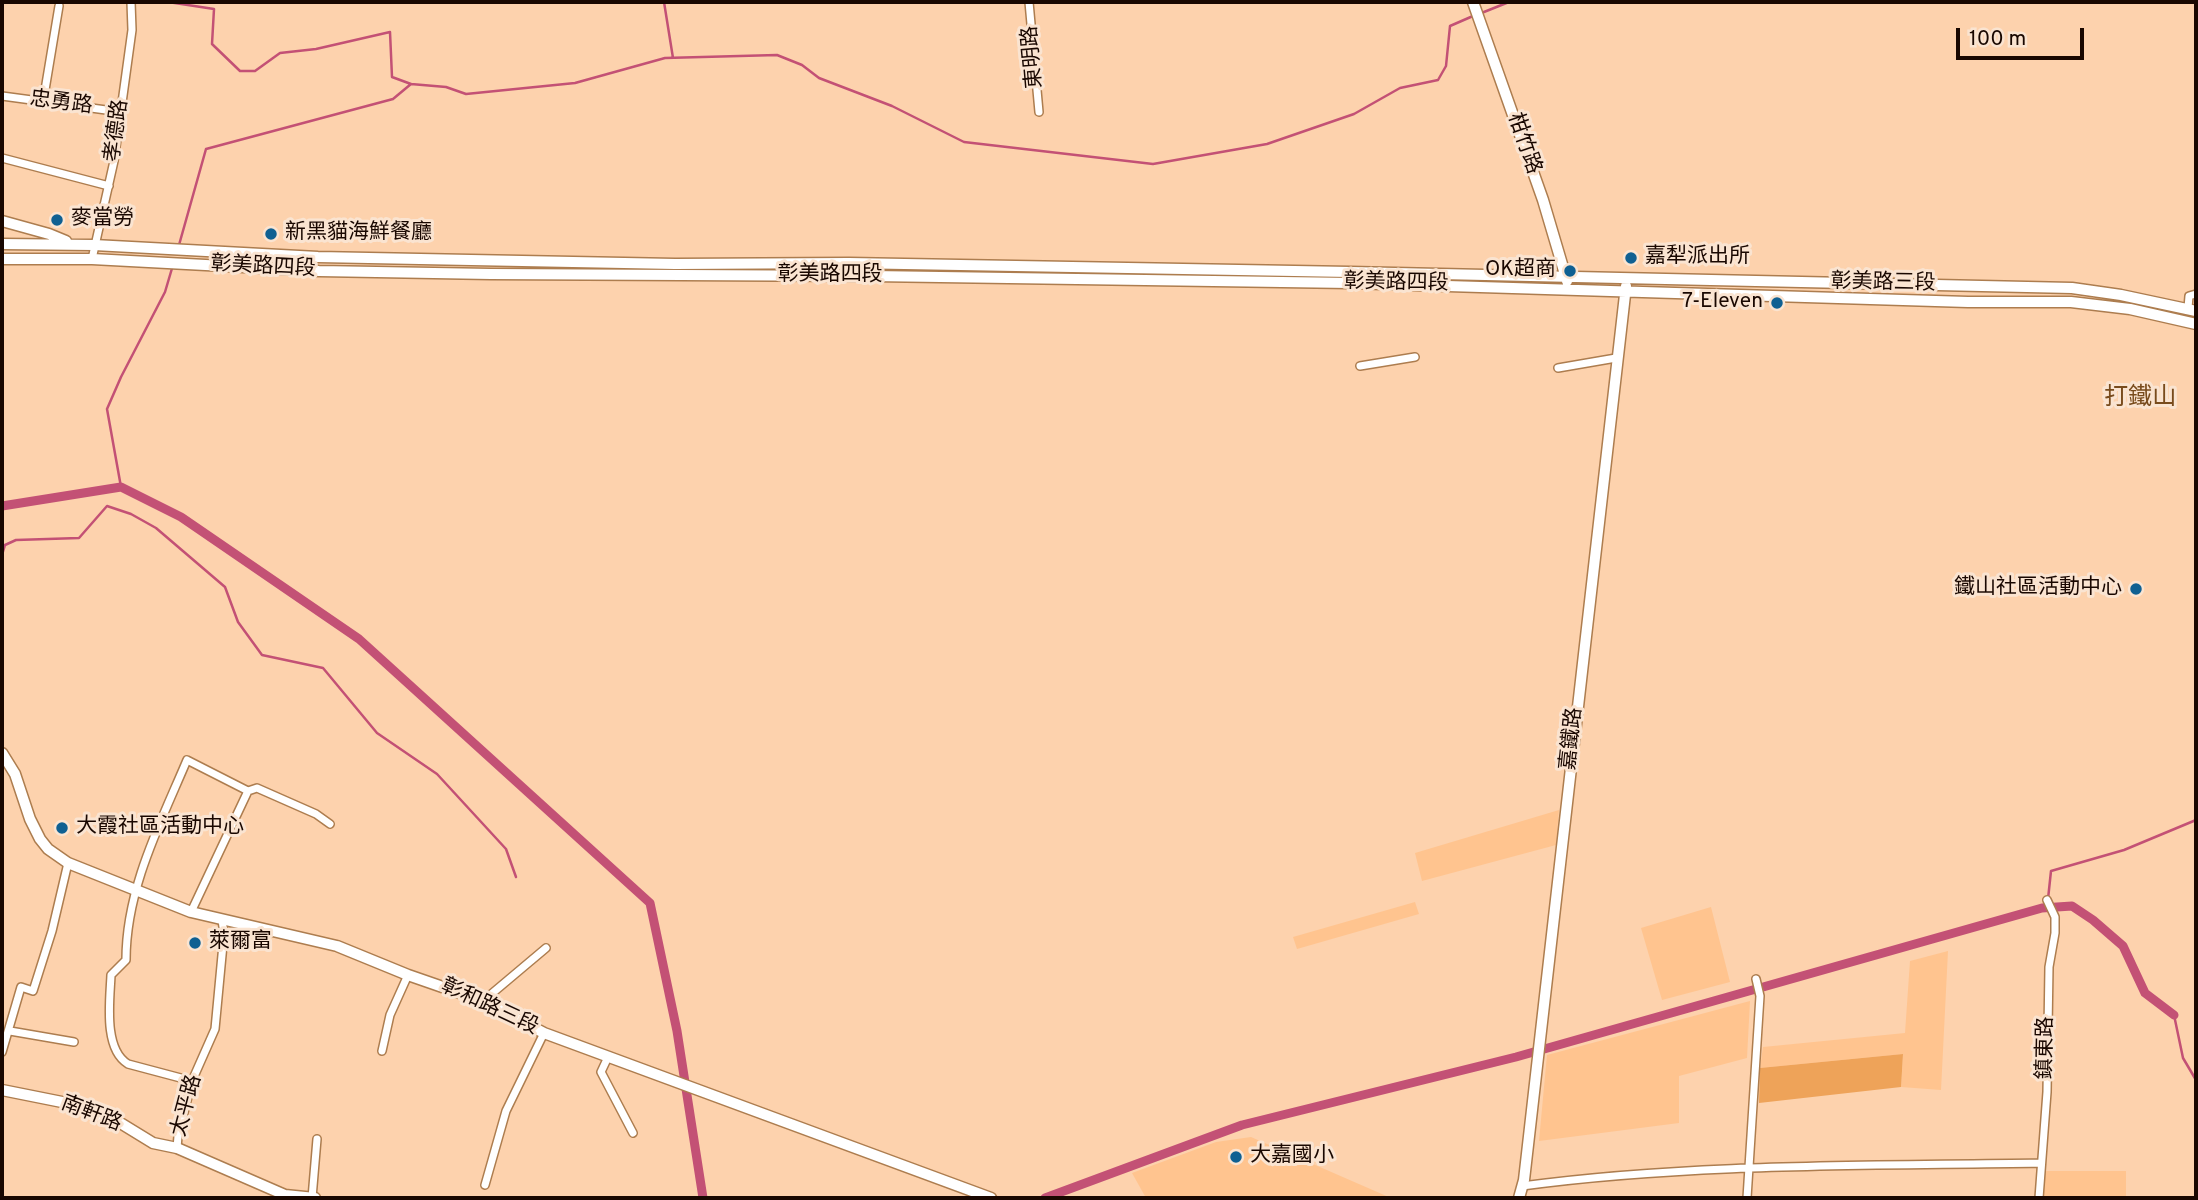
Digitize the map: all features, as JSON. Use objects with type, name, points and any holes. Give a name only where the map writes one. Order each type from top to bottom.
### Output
[{"type":"main road","name":"柑竹路","points":[[1473,2],[1567,276],[1568,288]]},
{"type":"main road","points":[[2,221],[49,234],[73,244]]},
{"type":"main road","name":"彰美路四段","points":[[2,244],[73,244],[318,257],[1567,276]]},
{"type":"main road","points":[[318,257],[318,271]]},
{"type":"main road","name":"彰美路四段","points":[[2,259],[92,259],[318,271],[901,276],[1568,288]]},
{"type":"main road","points":[[489,259],[491,274]]},
{"type":"main road","name":"彰美路三段","points":[[1567,276],[2072,288],[2192,309]]},
{"type":"main road","name":"嘉鐵路","points":[[1519,1198],[1627,278]]},
{"type":"main road","name":"彰美路三段","points":[[1568,288],[1955,301],[2071,302],[2130,309],[2196,324]]},
{"type":"main road","name":"彰和路三段","points":[[2,753],[15,774],[30,819],[40,839],[48,849],[68,863],[191,912],[337,946],[408,975],[483,1001],[544,1033],[991,1198]]},
{"type":"main road","name":"南軒路","points":[[2,1090],[62,1102],[121,1124],[153,1143],[177,1148]]},
{"type":"main road","name":"太平路","points":[[177,1148],[285,1195],[313,1198]]},
{"type":"street","name":"孝德路","points":[[92,259],[109,186],[121,112],[132,30],[131,2]]},
{"type":"street","name":"東明路","points":[[1029,2],[1039,112]]},
{"type":"street","points":[[43,102],[59,6]]},
{"type":"street","name":"忠勇路","points":[[2,96],[121,112]]},
{"type":"street","points":[[2,158],[109,186]]},
{"type":"street","points":[[2192,309],[2189,296],[2196,293]]},
{"type":"street","points":[[1360,366],[1415,357]]},
{"type":"street","points":[[1558,368],[1616,358]]},
{"type":"street","points":[[192,1081],[121,1060],[110,1034],[111,975],[126,960],[126,932],[142,866],[187,760],[248,791],[257,788],[316,814],[330,824]]},
{"type":"street","points":[[191,912],[248,791]]},
{"type":"street","points":[[2,1052],[21,987],[33,991],[52,930],[68,863]]},
{"type":"street","name":"鎮東路","points":[[2039,1198],[2047,1092],[2049,967],[2055,933],[2054,917],[2047,900]]},
{"type":"street","name":"太平路","points":[[177,1148],[192,1081],[215,1029],[224,934],[222,920]]},
{"type":"street","points":[[483,1001],[546,948]]},
{"type":"street","points":[[382,1051],[390,1015],[408,975]]},
{"type":"street","points":[[1747,1198],[1760,996],[1756,982]]},
{"type":"street","points":[[10,1031],[74,1042]]},
{"type":"street","points":[[485,1185],[506,1111],[544,1033]]},
{"type":"street","points":[[608,1057],[601,1072],[633,1133]]},
{"type":"street","points":[[313,1198],[317,1139]]},
{"type":"street","points":[[1522,1186],[1628,1174],[2040,1163]]},
{"type":"shaded area","points":[[1559,810],[1556,845],[1422,881],[1415,853]]},
{"type":"shaded area","points":[[1415,902],[1419,914],[1297,949],[1293,937]]},
{"type":"shaded area","points":[[1711,907],[1730,982],[1662,1000],[1641,928]]},
{"type":"shaded area","points":[[1948,951],[1941,1090],[1901,1087],[1903,1054],[1760,1068],[1763,1047],[1905,1033],[1910,961]]},
{"type":"shaded area","points":[[1750,1001],[1747,1058],[1679,1076],[1679,1123],[1539,1141],[1547,1055]]},
{"type":"shaded area","points":[[1903,1054],[1901,1087],[1759,1103],[1760,1068]]},
{"type":"shaded area","name":"大嘉國小","points":[[1251,1137],[1391,1198],[1146,1198],[1132,1173],[1216,1142]]},
{"type":"shaded area","points":[[2043,1171],[2126,1171],[2126,1198],[2043,1198]]},
{"type":"waterway","points":[[168,2],[214,9],[212,44],[240,71],[255,71],[280,53],[316,49],[390,32],[392,77],[411,84]]},
{"type":"waterway","points":[[664,2],[673,58]]},
{"type":"waterway","points":[[1479,14],[1509,2]]},
{"type":"waterway","points":[[179,245],[206,149],[393,99],[411,84],[446,87],[466,94],[575,83],[665,58],[777,55],[802,65],[819,78],[892,106],[964,142],[1153,164],[1267,144],[1354,114],[1400,88],[1438,80],[1446,66],[1450,26],[1473,16]]},
{"type":"waterway","points":[[121,487],[107,409],[165,292],[173,265]]},
{"type":"waterway","points":[[2,506],[121,487],[181,517],[359,639],[650,903],[677,1031],[703,1198]]},
{"type":"waterway","points":[[2,555],[5,545],[16,540],[79,538],[107,506],[131,514],[156,528],[225,587],[238,622],[262,655],[323,668],[377,733],[437,774],[506,849],[516,877]]},
{"type":"waterway","points":[[2048,899],[2051,871],[2124,850],[2196,820]]},
{"type":"waterway","points":[[1045,1198],[1242,1125],[1516,1057],[2042,908],[2072,906],[2093,920],[2123,946],[2145,993],[2174,1015]]},
{"type":"waterway","points":[[2174,1015],[2183,1058],[2196,1080]]},
{"type":"place","name":"麥當勞","points":[[57,220]]},
{"type":"place","name":"新黑貓海鮮餐廳","points":[[271,234]]},
{"type":"place","name":"嘉犁派出所","points":[[1631,258]]},
{"type":"place","name":"OK超商","points":[[1570,271]]},
{"type":"place","name":"7-Eleven","points":[[1777,303]]},
{"type":"place","name":"鐵山社區活動中心","points":[[2136,589]]},
{"type":"place","name":"大霞社區活動中心","points":[[62,828]]},
{"type":"place","name":"萊爾富","points":[[195,943]]},
{"type":"place","name":"大嘉國小","points":[[1236,1157]]},
{"type":"district","name":"打鐵山","points":[[2140,399]]}]
